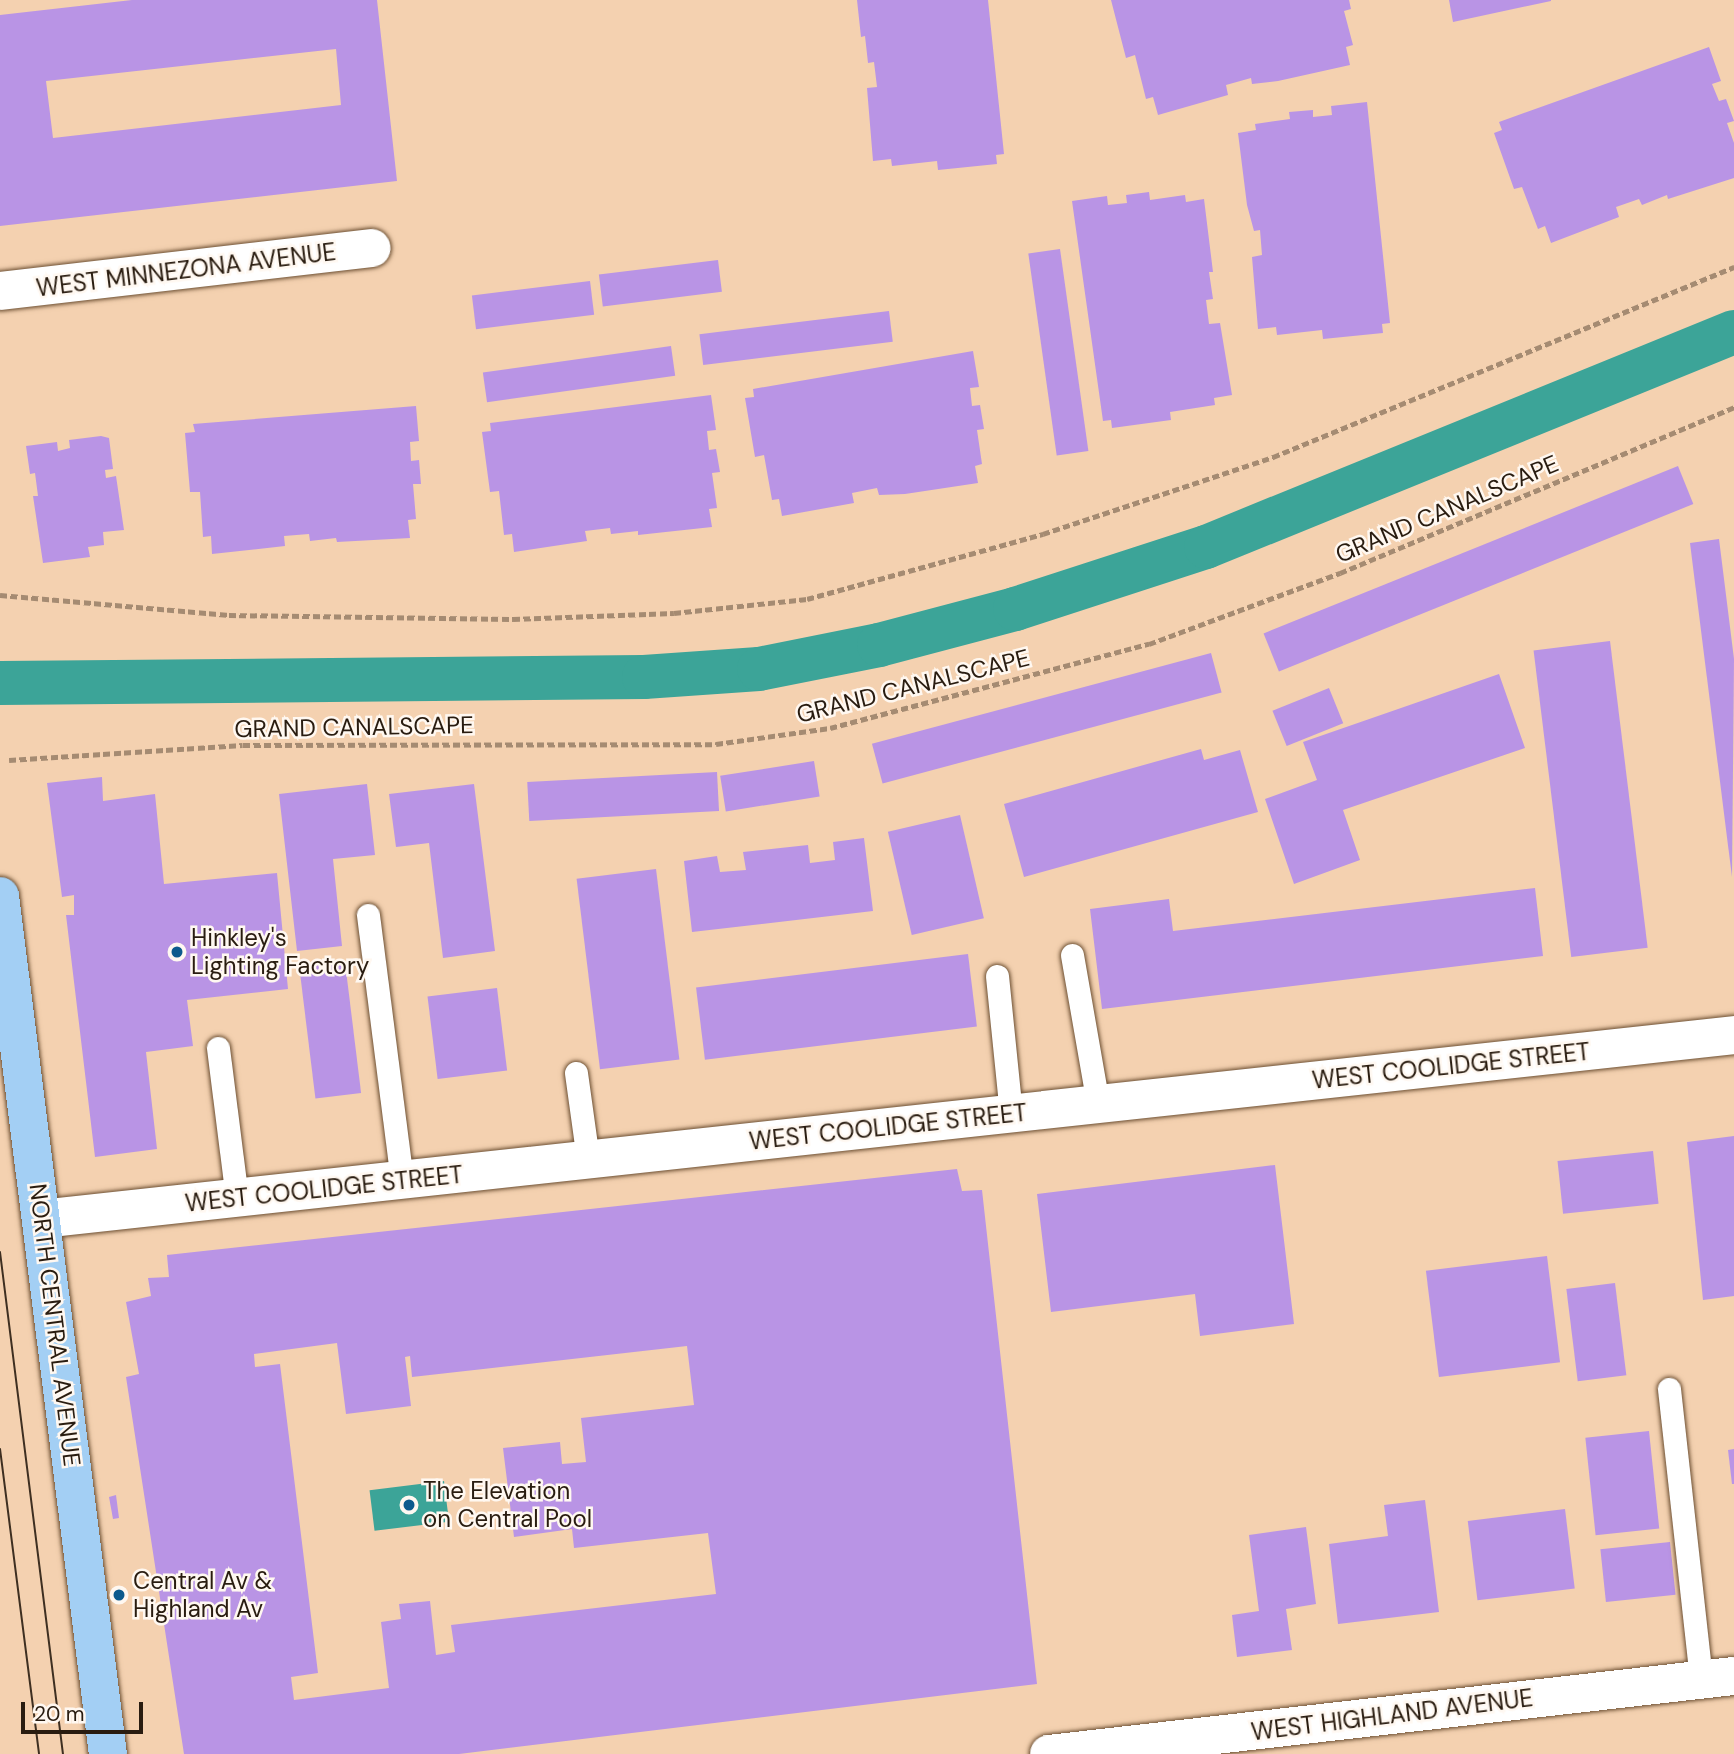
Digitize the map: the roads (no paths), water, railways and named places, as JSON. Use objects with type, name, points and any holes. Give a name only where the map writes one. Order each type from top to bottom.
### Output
[{"type":"main road","name":"NORTH CENTRAL AVENUE","points":[[0,896],[108,1754]]},
{"type":"street","name":"WEST MINNEZONA AVENUE","points":[[0,292],[372,248]]},
{"type":"street","name":"WEST COOLIDGE STREET","points":[[41,1219],[1734,1035]]},
{"type":"street","name":"WEST HIGHLAND AVENUE","points":[[1049,1754],[1718,1678]]},
{"type":"lane","points":[[368,915],[402,1181]]},
{"type":"lane","points":[[1072,955],[1098,1104]]},
{"type":"lane","points":[[998,976],[1011,1114]]},
{"type":"lane","points":[[218,1048],[237,1199]]},
{"type":"lane","points":[[576,1073],[588,1160]]},
{"type":"lane","points":[[1669,1389],[1718,1678]]},
{"type":"water","name":"The Elevation on Central Pool","points":[[444,1481],[449,1522],[375,1531],[370,1490]]},
{"type":"waterway","points":[[0,683],[644,677],[759,669],[879,645],[1015,609],[1206,547],[1734,332]]},
{"type":"tram line","points":[[0,1252],[63,1754]]},
{"type":"tram line","points":[[0,1449],[39,1754]]},
{"type":"place","name":"Hinkley's Lighting Factory","points":[[177,952]]},
{"type":"place","name":"The Elevation on Central Pool","points":[[409,1505]]},
{"type":"place","name":"Central Av & Highland Av","points":[[119,1595]]}]
